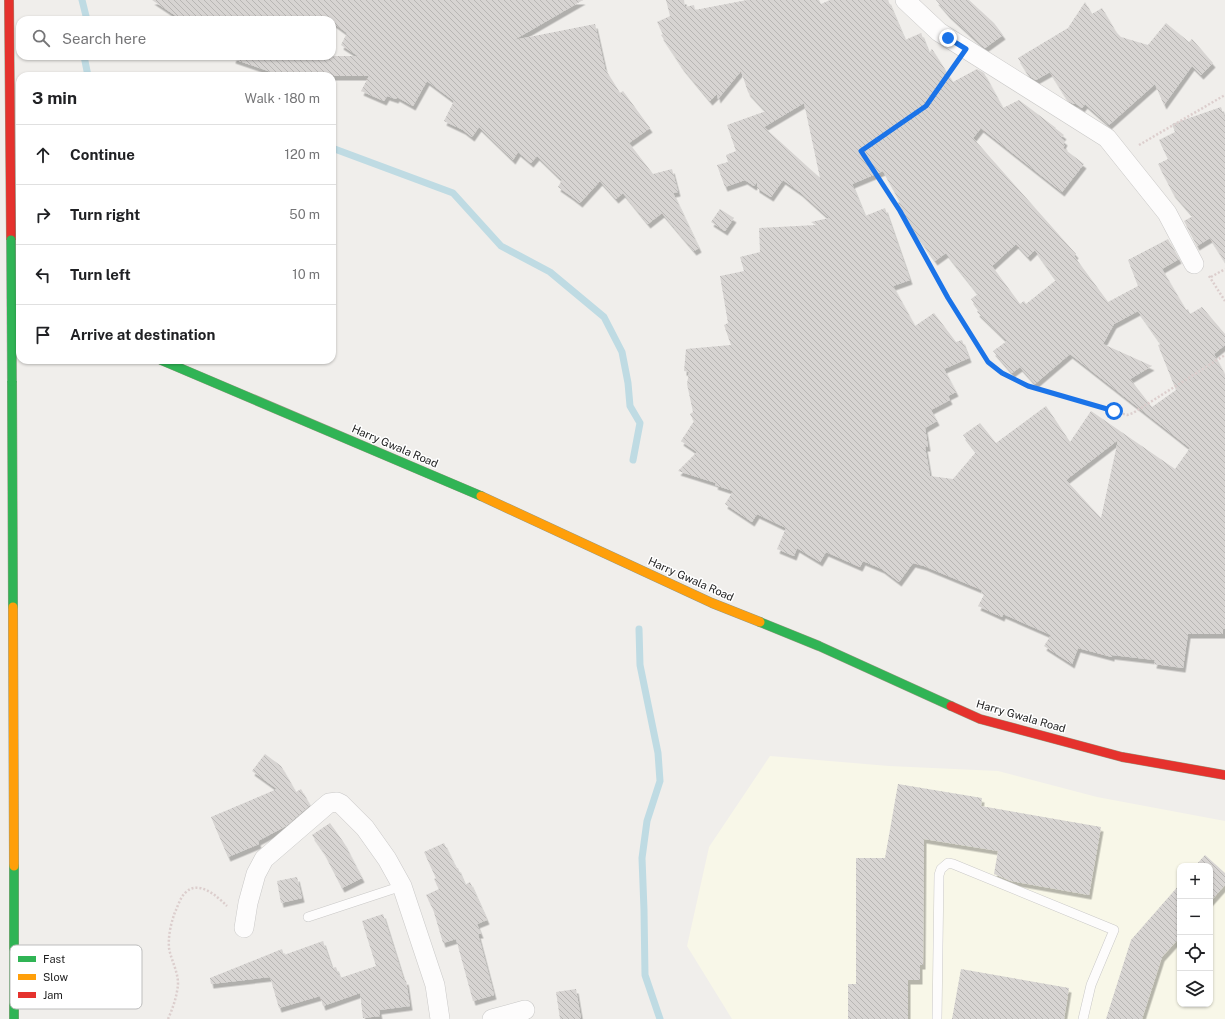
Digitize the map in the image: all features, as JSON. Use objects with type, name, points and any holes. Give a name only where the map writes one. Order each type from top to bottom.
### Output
[{"type":"main road","points":[[9,0],[14,945]]},
{"type":"main road","points":[[0,326],[16,328]]},
{"type":"main road","name":"Harry Gwala Road","points":[[171,364],[456,484],[712,603],[819,646],[980,719],[1122,757],[1225,774]]},
{"type":"main road","points":[[14,1009],[14,1019]]},
{"type":"street","points":[[905,0],[939,32],[1107,138],[1167,213],[1194,264]]},
{"type":"street","points":[[244,928],[248,903],[256,874],[264,859],[329,803],[333,802],[341,804],[365,828],[387,859],[402,886],[435,985],[440,1019]]},
{"type":"street","points":[[492,1019],[525,1010]]},
{"type":"lane","points":[[937,1019],[939,875],[941,869],[948,863],[1114,930],[1091,985],[1083,1019]]},
{"type":"lane","points":[[308,917],[402,886]]},
{"type":"path","points":[[966,49],[926,106],[861,151],[900,211],[948,298],[988,362],[1002,373],[1028,386],[1127,415],[1133,413],[1225,355]]},
{"type":"path","points":[[1121,156],[1225,95]]},
{"type":"path","points":[[1194,264],[1208,273],[1225,301]]},
{"type":"path","points":[[1210,277],[1225,269]]},
{"type":"path","points":[[168,1019],[177,993],[178,982],[169,948],[169,932],[179,901],[185,892],[192,888],[208,890],[226,905],[236,924],[244,928]]},
{"type":"shaded area","points":[[770,756],[889,766],[998,771],[1097,797],[1225,821],[1225,1019],[732,1019],[687,946],[709,847]]},
{"type":"building","points":[[152,0],[583,0],[514,40],[595,24],[605,69],[620,93],[623,91],[650,128],[629,143],[653,174],[672,169],[678,192],[673,193],[699,248],[694,251],[662,213],[648,224],[623,193],[616,199],[600,181],[580,203],[558,187],[562,180],[537,156],[531,163],[518,152],[513,160],[479,127],[472,137],[463,130],[444,121],[454,101],[427,81],[413,106],[397,97],[396,99],[387,96],[384,101],[361,91],[369,76],[336,76],[336,72],[271,72],[236,60],[336,60],[336,56],[358,56],[341,45],[347,33],[336,25],[336,16],[176,16]]},
{"type":"building","points":[[666,0],[684,0],[685,7],[694,5],[695,10],[747,0],[819,0],[821,4],[830,0],[888,0],[905,40],[921,33],[929,53],[932,49],[953,82],[977,69],[984,73],[1003,108],[1019,100],[1064,135],[1061,138],[1065,141],[1063,145],[1065,146],[1063,148],[1084,164],[1062,192],[981,128],[973,138],[1076,254],[1074,256],[1108,302],[1138,286],[1128,260],[1168,239],[1179,259],[1162,269],[1186,310],[1188,309],[1190,314],[1202,307],[1225,334],[1225,345],[1214,354],[1225,375],[1225,629],[1223,629],[1223,634],[1188,634],[1183,668],[1154,664],[1155,660],[1112,655],[1112,657],[1078,648],[1072,664],[1044,646],[1051,635],[1003,614],[1002,617],[978,606],[984,595],[981,593],[982,590],[924,566],[913,563],[899,582],[882,569],[863,561],[860,567],[826,552],[820,562],[797,548],[794,556],[777,549],[786,528],[757,514],[752,522],[725,504],[733,491],[715,485],[716,483],[678,471],[697,452],[681,441],[694,421],[690,414],[693,412],[687,384],[689,372],[684,371],[686,349],[731,345],[724,325],[728,323],[720,276],[744,271],[740,257],[760,252],[759,228],[816,225],[811,222],[829,218],[800,192],[783,180],[771,197],[757,188],[757,182],[754,186],[745,180],[725,187],[717,165],[728,162],[726,155],[736,151],[727,125],[766,111],[748,92],[741,71],[718,99],[717,94],[710,101],[682,67],[661,35],[663,34],[657,22],[670,16]],"holes":[[[804,103],[820,178],[764,127]],[[883,171],[900,202],[895,204],[935,261],[946,253],[978,294],[971,299],[979,310],[977,312],[1007,341],[993,351],[1012,373],[1020,367],[1035,384],[1070,354],[1190,448],[1175,469],[1091,411],[1070,442],[1046,406],[996,443],[980,423],[963,435],[976,452],[953,479],[930,476],[925,447],[928,447],[925,428],[937,421],[931,410],[950,400],[948,396],[956,392],[944,369],[969,358],[962,340],[956,342],[934,313],[915,326],[893,286],[910,280],[885,208],[865,216],[852,184]],[[1016,244],[1028,257],[1035,250],[1056,280],[1026,304],[1024,301],[1020,304],[992,266]],[[1138,311],[1161,344],[1158,345],[1176,390],[1152,407],[1130,379],[1152,366],[1103,344],[1114,324]],[[1118,440],[1101,518],[1066,480]]]},
{"type":"building","points":[[936,0],[969,0],[994,23],[1003,35],[985,48],[948,14]]},
{"type":"building","points":[[1085,2],[1092,14],[1102,8],[1116,32],[1121,37],[1148,45],[1166,23],[1189,42],[1192,39],[1213,63],[1201,75],[1192,66],[1164,105],[1155,84],[1109,125],[1085,104],[1082,108],[1075,103],[1074,104],[1068,101],[1050,72],[1036,80],[1028,75],[1018,58],[1068,28]]},
{"type":"building","points":[[1221,107],[1225,119],[1225,262],[1210,238],[1197,246],[1184,221],[1193,216],[1173,193],[1158,164],[1168,159],[1159,140],[1175,132],[1172,124]]},
{"type":"building","points":[[720,209],[734,218],[725,231],[711,222]]},
{"type":"building","points":[[265,754],[281,766],[296,792],[301,789],[310,805],[286,826],[258,841],[259,844],[228,857],[211,817],[277,789],[252,771]]},
{"type":"building","points":[[898,784],[982,798],[981,806],[1101,827],[1089,895],[1011,881],[994,874],[998,851],[924,839],[923,965],[920,965],[920,980],[908,980],[908,1019],[848,1019],[848,984],[856,984],[856,858],[885,858]]},
{"type":"building","points":[[330,823],[344,843],[362,878],[342,888],[323,851],[312,835]]},
{"type":"building","points":[[444,843],[456,868],[458,868],[465,885],[470,882],[487,920],[477,924],[481,934],[478,934],[494,995],[473,1001],[456,939],[443,943],[433,909],[426,895],[439,889],[434,879],[436,878],[424,852]]},
{"type":"building","points":[[1205,855],[1225,873],[1225,885],[1213,899],[1213,863],[1198,863]]},
{"type":"building","points":[[297,877],[302,898],[281,903],[277,881]]},
{"type":"building","points":[[1177,887],[1177,940],[1162,957],[1142,1019],[1106,1019],[1131,940]]},
{"type":"building","points":[[383,914],[404,981],[406,980],[410,1006],[379,1010],[380,1016],[363,1018],[360,993],[323,1006],[320,996],[279,1008],[270,977],[211,984],[210,978],[282,949],[284,955],[323,941],[332,968],[336,967],[340,978],[376,966],[362,921]]},
{"type":"building","points":[[961,969],[1069,988],[1064,1019],[952,1019]]},
{"type":"building","points":[[576,989],[581,1019],[560,1019],[556,992]]},
{"type":"waterway","points":[[82,0],[86,16]]},
{"type":"waterway","points":[[85,60],[87,72]]},
{"type":"waterway","points":[[336,149],[453,193],[501,246],[550,272],[604,317],[622,352],[628,383],[630,406],[640,423],[633,460]]},
{"type":"waterway","points":[[639,629],[640,665],[658,753],[660,781],[647,821],[642,858],[645,975],[660,1019]]},
{"type":"traffic: fast","points":[[11,240],[12,381]]},
{"type":"traffic: fast","points":[[170,364],[481,496]]},
{"type":"traffic: fast","points":[[12,381],[13,607]]},
{"type":"traffic: fast","points":[[760,622],[819,646],[951,706]]},
{"type":"traffic: fast","points":[[14,866],[14,945]]},
{"type":"traffic: fast","points":[[14,1009],[14,1019]]},
{"type":"traffic: slow","points":[[481,496],[712,603],[760,622]]},
{"type":"traffic: slow","points":[[13,607],[14,866]]},
{"type":"traffic: jam","points":[[9,0],[11,240]]},
{"type":"traffic: jam","points":[[951,706],[980,719],[1122,757],[1225,775]]},
{"type":"route","points":[[948,38],[966,49],[926,106],[861,151],[900,211],[948,298],[988,362],[1002,373],[1028,386],[1114,411]]}]
